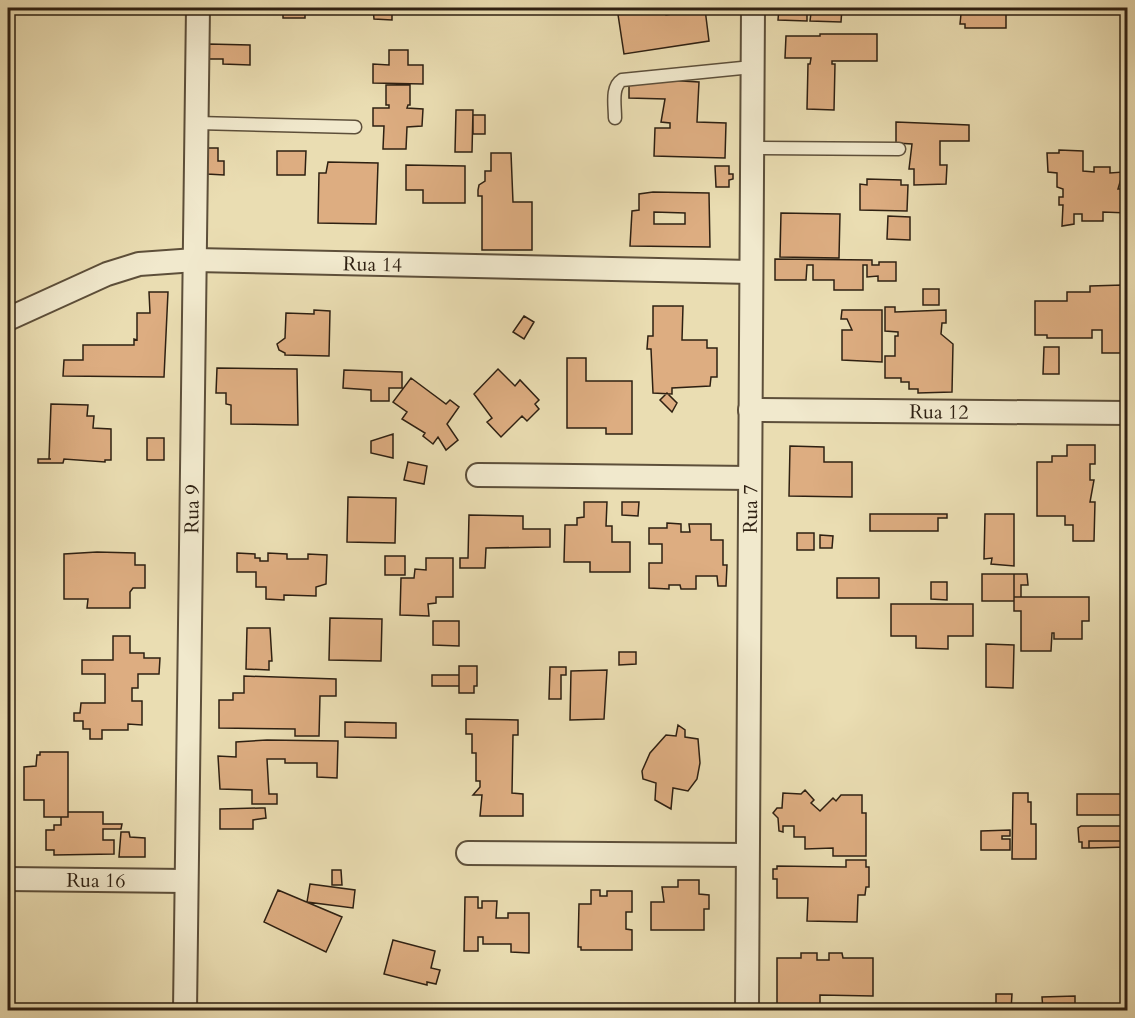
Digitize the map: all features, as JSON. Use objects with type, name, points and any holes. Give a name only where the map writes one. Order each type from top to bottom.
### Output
[{"type":"street","name":"Rua 9","points":[[185,1011],[198,8]]},
{"type":"street","name":"Rua 7","points":[[747,1011],[753,8]]},
{"type":"street","name":"Rua 14","points":[[8,319],[107,274],[139,264],[195,260],[751,272]]},
{"type":"street","name":"Rua 12","points":[[750,410],[1128,413]]},
{"type":"street","points":[[478,475],[750,478]]},
{"type":"street","points":[[468,853],[747,855]]},
{"type":"street","name":"Rua 16","points":[[8,879],[185,881]]},
{"type":"lane","points":[[615,118],[615,89],[616,84],[622,80],[752,67]]},
{"type":"lane","points":[[197,123],[355,127]]},
{"type":"lane","points":[[752,148],[899,149]]},
{"type":"building","points":[[283,8],[305,8],[305,18],[283,18]]},
{"type":"building","points":[[373,8],[392,8],[392,20],[374,19]]},
{"type":"building","points":[[617,8],[664,8],[666,15],[705,9],[709,41],[624,54]]},
{"type":"building","points":[[779,8],[842,8],[841,22],[810,21],[811,13],[807,13],[807,21],[778,20]]},
{"type":"building","points":[[965,8],[1006,8],[1006,28],[965,28],[965,24],[960,24],[961,14],[965,14]]},
{"type":"building","points":[[820,34],[877,34],[877,61],[832,61],[832,64],[835,64],[834,110],[807,109],[808,64],[811,58],[785,58],[786,36],[820,36]]},
{"type":"building","points":[[208,44],[250,45],[250,65],[223,64],[223,59],[208,59]]},
{"type":"building","points":[[389,50],[408,50],[408,65],[423,65],[423,84],[373,83],[373,64],[389,65]]},
{"type":"building","points":[[629,78],[699,82],[697,122],[726,123],[725,158],[654,156],[655,128],[670,128],[670,123],[661,122],[665,99],[629,98]]},
{"type":"building","points":[[386,85],[410,85],[410,105],[407,108],[423,109],[422,126],[407,127],[406,149],[383,149],[384,126],[373,126],[373,108],[389,108],[389,105],[386,105]]},
{"type":"building","points":[[456,110],[473,110],[472,152],[455,152]]},
{"type":"building","points":[[473,115],[485,115],[485,134],[473,134]]},
{"type":"building","points":[[896,122],[969,125],[969,141],[940,141],[940,165],[947,165],[946,184],[914,185],[914,169],[909,169],[912,144],[896,143]]},
{"type":"building","points":[[207,148],[218,148],[218,161],[224,161],[224,175],[207,174]]},
{"type":"building","points":[[1059,150],[1083,151],[1083,171],[1094,172],[1094,167],[1110,167],[1110,173],[1123,172],[1118,189],[1128,189],[1128,213],[1103,212],[1103,221],[1082,221],[1082,214],[1074,214],[1074,224],[1062,226],[1063,205],[1059,205],[1059,197],[1063,197],[1063,189],[1057,187],[1057,173],[1048,172],[1047,153],[1059,153]]},
{"type":"building","points":[[277,151],[306,151],[305,175],[277,175]]},
{"type":"building","points":[[491,153],[511,153],[513,202],[532,202],[532,250],[482,250],[482,196],[478,196],[478,190],[479,185],[485,181],[485,171],[491,171]]},
{"type":"building","points":[[328,162],[378,163],[376,224],[318,223],[319,173],[326,173]]},
{"type":"building","points":[[406,165],[465,166],[465,203],[423,203],[423,190],[406,190]]},
{"type":"building","points":[[715,166],[729,166],[729,174],[733,174],[733,179],[729,180],[729,187],[716,187]]},
{"type":"building","points":[[867,179],[901,180],[901,185],[908,185],[907,211],[860,210],[860,184],[867,185]]},
{"type":"building","points":[[709,193],[710,247],[630,246],[632,211],[639,210],[639,194]],"holes":[[[654,212],[685,213],[685,224],[654,224]]]},
{"type":"building","points":[[781,213],[840,214],[839,258],[780,257]]},
{"type":"building","points":[[888,216],[910,217],[910,240],[887,239]]},
{"type":"building","points":[[775,259],[872,260],[872,265],[879,265],[879,262],[896,262],[896,281],[878,281],[878,276],[867,277],[867,265],[863,265],[863,290],[834,290],[834,280],[813,280],[813,265],[807,265],[806,280],[775,280]]},
{"type":"building","points":[[1123,285],[1123,305],[1128,305],[1128,353],[1102,353],[1102,330],[1092,330],[1092,338],[1047,338],[1047,335],[1035,335],[1035,301],[1067,301],[1067,292],[1090,292],[1090,286]]},
{"type":"building","points":[[923,289],[939,289],[939,305],[923,305]]},
{"type":"building","points":[[149,292],[168,292],[164,377],[63,376],[64,360],[83,360],[83,345],[134,345],[134,339],[137,340],[137,313],[150,313]]},
{"type":"building","points":[[653,306],[683,306],[682,340],[707,340],[707,348],[717,348],[717,377],[711,377],[710,386],[672,388],[672,394],[653,393],[651,349],[647,349],[648,336],[653,336]]},
{"type":"building","points":[[885,307],[895,307],[895,312],[946,310],[946,323],[942,323],[941,334],[953,344],[952,392],[918,393],[918,389],[909,389],[909,382],[901,382],[901,378],[885,378],[885,356],[895,356],[895,336],[898,336],[898,332],[885,331]]},
{"type":"building","points":[[314,310],[330,311],[329,356],[285,355],[279,350],[277,344],[285,338],[286,313],[314,314]]},
{"type":"building","points":[[842,310],[882,310],[882,362],[842,360],[842,330],[852,330],[847,319],[841,319]]},
{"type":"building","points":[[524,316],[534,322],[524,339],[513,332]]},
{"type":"building","points":[[1044,347],[1059,347],[1059,374],[1043,374]]},
{"type":"building","points":[[567,358],[586,358],[586,381],[632,381],[632,434],[606,434],[606,428],[567,428]]},
{"type":"building","points":[[217,368],[297,369],[298,425],[231,424],[231,405],[226,404],[226,393],[216,393]]},
{"type":"building","points":[[498,369],[515,386],[520,380],[539,400],[535,404],[539,409],[527,421],[522,416],[501,437],[487,422],[492,418],[474,394]]},
{"type":"building","points":[[344,370],[402,372],[402,388],[389,388],[389,401],[371,401],[371,390],[343,388]]},
{"type":"building","points":[[411,378],[446,404],[450,400],[459,407],[447,424],[458,440],[446,450],[438,437],[433,444],[423,436],[425,433],[402,419],[407,412],[393,402]]},
{"type":"building","points":[[667,393],[677,403],[672,412],[660,400]]},
{"type":"building","points":[[51,404],[88,405],[87,416],[94,416],[93,428],[111,429],[111,460],[105,460],[105,462],[64,459],[63,463],[38,463],[38,459],[49,459]]},
{"type":"building","points":[[393,434],[393,458],[371,453],[371,441]]},
{"type":"building","points":[[147,438],[164,438],[164,460],[147,460]]},
{"type":"building","points":[[1067,445],[1095,445],[1095,464],[1090,464],[1090,480],[1094,480],[1090,502],[1095,502],[1094,541],[1073,541],[1073,525],[1065,525],[1065,516],[1037,516],[1037,462],[1052,462],[1052,456],[1067,456]]},
{"type":"building","points":[[790,446],[824,447],[824,462],[852,462],[852,497],[789,496]]},
{"type":"building","points":[[408,462],[427,466],[424,484],[404,480]]},
{"type":"building","points":[[348,497],[396,498],[395,543],[347,542]]},
{"type":"building","points":[[584,502],[607,502],[606,526],[612,526],[612,542],[630,542],[630,572],[590,572],[590,562],[564,562],[565,525],[577,525],[577,518],[584,517]]},
{"type":"building","points":[[622,502],[639,502],[638,516],[622,515]]},
{"type":"building","points":[[870,514],[947,514],[947,518],[938,518],[938,531],[870,531]]},
{"type":"building","points":[[985,514],[1014,514],[1014,566],[991,564],[992,558],[984,559]]},
{"type":"building","points":[[469,515],[523,516],[523,529],[550,529],[550,547],[486,548],[485,568],[460,568],[460,558],[468,558]]},
{"type":"building","points":[[667,523],[681,524],[681,532],[690,532],[689,524],[711,524],[711,540],[723,540],[723,565],[727,565],[726,586],[718,586],[717,576],[696,576],[696,589],[681,589],[680,585],[669,585],[669,589],[649,588],[649,563],[662,563],[662,544],[649,544],[649,528],[667,528]]},
{"type":"building","points":[[797,533],[814,533],[814,550],[797,550]]},
{"type":"building","points":[[820,535],[833,536],[832,548],[820,548]]},
{"type":"building","points":[[135,553],[135,565],[145,565],[145,588],[133,588],[130,592],[130,608],[87,608],[88,599],[64,599],[64,554]]},
{"type":"building","points":[[237,553],[255,554],[255,558],[260,558],[260,561],[268,561],[268,553],[287,554],[287,559],[308,559],[308,554],[327,555],[326,584],[316,587],[316,596],[284,595],[284,600],[266,599],[266,587],[256,587],[256,572],[237,572]]},
{"type":"building","points":[[385,556],[405,556],[405,575],[385,575]]},
{"type":"building","points":[[426,558],[453,558],[453,597],[436,597],[436,603],[428,604],[429,616],[400,615],[401,578],[414,578],[415,569],[426,570]]},
{"type":"building","points":[[982,574],[1014,574],[1014,601],[982,601]]},
{"type":"building","points":[[1014,574],[1027,574],[1028,585],[1021,585],[1021,597],[1014,597]]},
{"type":"building","points":[[837,578],[879,578],[879,598],[837,598]]},
{"type":"building","points":[[931,582],[947,582],[947,600],[931,599]]},
{"type":"building","points":[[1014,597],[1089,597],[1089,621],[1082,621],[1082,639],[1054,639],[1054,633],[1052,633],[1051,651],[1021,651],[1021,611],[1014,611]]},
{"type":"building","points":[[891,604],[973,604],[973,636],[948,636],[948,649],[916,648],[916,636],[891,636]]},
{"type":"building","points":[[330,618],[382,619],[381,661],[329,660]]},
{"type":"building","points":[[433,621],[459,621],[459,646],[433,645]]},
{"type":"building","points":[[247,628],[270,628],[272,661],[269,661],[269,670],[246,669]]},
{"type":"building","points":[[113,636],[130,636],[130,653],[144,653],[144,658],[160,658],[159,674],[138,674],[138,688],[132,688],[132,701],[142,701],[142,725],[128,724],[128,730],[102,730],[102,739],[90,739],[90,729],[83,729],[83,721],[74,721],[74,713],[80,713],[81,703],[105,703],[105,674],[82,674],[82,660],[113,660]]},
{"type":"building","points":[[986,644],[1014,645],[1013,688],[986,687]]},
{"type":"building","points":[[619,652],[636,652],[636,664],[619,665]]},
{"type":"building","points":[[459,666],[477,666],[477,686],[474,686],[474,693],[459,693]]},
{"type":"building","points":[[550,667],[566,667],[566,675],[561,675],[561,699],[549,699]]},
{"type":"building","points":[[607,670],[604,719],[570,720],[571,671]]},
{"type":"building","points":[[432,675],[459,675],[459,686],[432,686]]},
{"type":"building","points":[[244,676],[336,679],[336,696],[320,696],[319,736],[295,736],[295,729],[219,728],[219,700],[233,700],[233,693],[244,693]]},
{"type":"building","points":[[466,719],[518,720],[518,735],[513,735],[512,793],[523,794],[523,816],[480,816],[482,795],[473,795],[480,787],[480,781],[476,781],[476,753],[472,753],[472,734],[466,734]]},
{"type":"building","points":[[345,722],[396,723],[396,738],[345,737]]},
{"type":"building","points":[[678,725],[685,730],[685,737],[698,739],[700,763],[697,779],[688,791],[673,788],[671,809],[655,800],[656,783],[643,779],[642,771],[650,753],[666,735],[676,736]]},
{"type":"building","points":[[338,741],[337,778],[317,777],[317,763],[285,763],[285,759],[267,759],[269,794],[277,794],[277,804],[252,804],[252,790],[220,789],[218,756],[236,757],[236,742]]},
{"type":"building","points":[[40,752],[68,752],[68,817],[44,817],[44,800],[24,800],[24,767],[36,766],[37,755],[40,755]]},
{"type":"building","points":[[805,790],[814,800],[811,803],[820,811],[833,798],[836,801],[841,795],[862,795],[862,813],[866,813],[866,856],[833,856],[833,848],[805,849],[805,837],[794,837],[794,826],[783,826],[783,832],[779,831],[778,818],[773,813],[777,808],[782,808],[783,793],[801,794]]},
{"type":"building","points":[[1013,793],[1028,793],[1028,802],[1031,802],[1031,824],[1036,824],[1036,859],[1012,859]]},
{"type":"building","points":[[1077,794],[1128,794],[1128,815],[1077,815]]},
{"type":"building","points":[[265,808],[266,818],[253,820],[253,829],[220,829],[220,809]]},
{"type":"building","points":[[68,812],[103,812],[103,824],[122,824],[121,829],[103,829],[103,840],[114,840],[114,854],[54,855],[54,850],[46,850],[46,830],[54,830],[54,825],[61,825],[61,817],[68,817]]},
{"type":"building","points":[[1081,826],[1128,826],[1128,841],[1089,841],[1089,848],[1082,848],[1078,828]]},
{"type":"building","points":[[1010,830],[1010,836],[1002,836],[1002,839],[1010,839],[1010,850],[981,850],[981,831]]},
{"type":"building","points":[[121,832],[129,832],[130,837],[145,838],[145,857],[119,857]]},
{"type":"building","points":[[1089,841],[1128,841],[1128,847],[1089,848]]},
{"type":"building","points":[[846,860],[866,860],[866,867],[869,867],[869,887],[866,887],[865,895],[858,895],[857,922],[807,921],[808,898],[777,898],[777,879],[773,879],[773,869],[777,869],[777,866],[846,867]]},
{"type":"building","points":[[332,870],[341,870],[342,885],[332,885]]},
{"type":"building","points":[[678,880],[699,880],[699,894],[709,895],[709,909],[704,909],[704,930],[651,930],[651,902],[664,902],[662,887],[678,887]]},
{"type":"building","points":[[310,884],[355,890],[353,908],[307,902]]},
{"type":"building","points":[[278,890],[342,917],[326,952],[264,922]]},
{"type":"building","points":[[591,890],[600,890],[600,896],[607,896],[607,891],[632,891],[632,912],[626,912],[626,929],[632,930],[632,950],[581,950],[581,947],[578,947],[579,904],[591,904]]},
{"type":"building","points":[[465,897],[478,897],[478,908],[482,908],[482,901],[497,901],[496,918],[508,918],[508,913],[529,913],[529,953],[511,952],[511,944],[483,944],[483,937],[478,937],[478,951],[464,951]]},
{"type":"building","points":[[393,940],[435,951],[431,968],[440,970],[436,984],[427,982],[427,985],[384,974]]},
{"type":"building","points":[[801,953],[817,953],[817,960],[829,960],[829,953],[842,953],[843,958],[873,958],[873,996],[820,995],[820,1010],[777,1010],[777,958],[801,958]]},
{"type":"building","points":[[996,994],[1012,994],[1011,1010],[988,1010],[988,1005],[996,1005]]},
{"type":"building","points":[[1075,996],[1075,1010],[1043,1010],[1042,997]]}]
